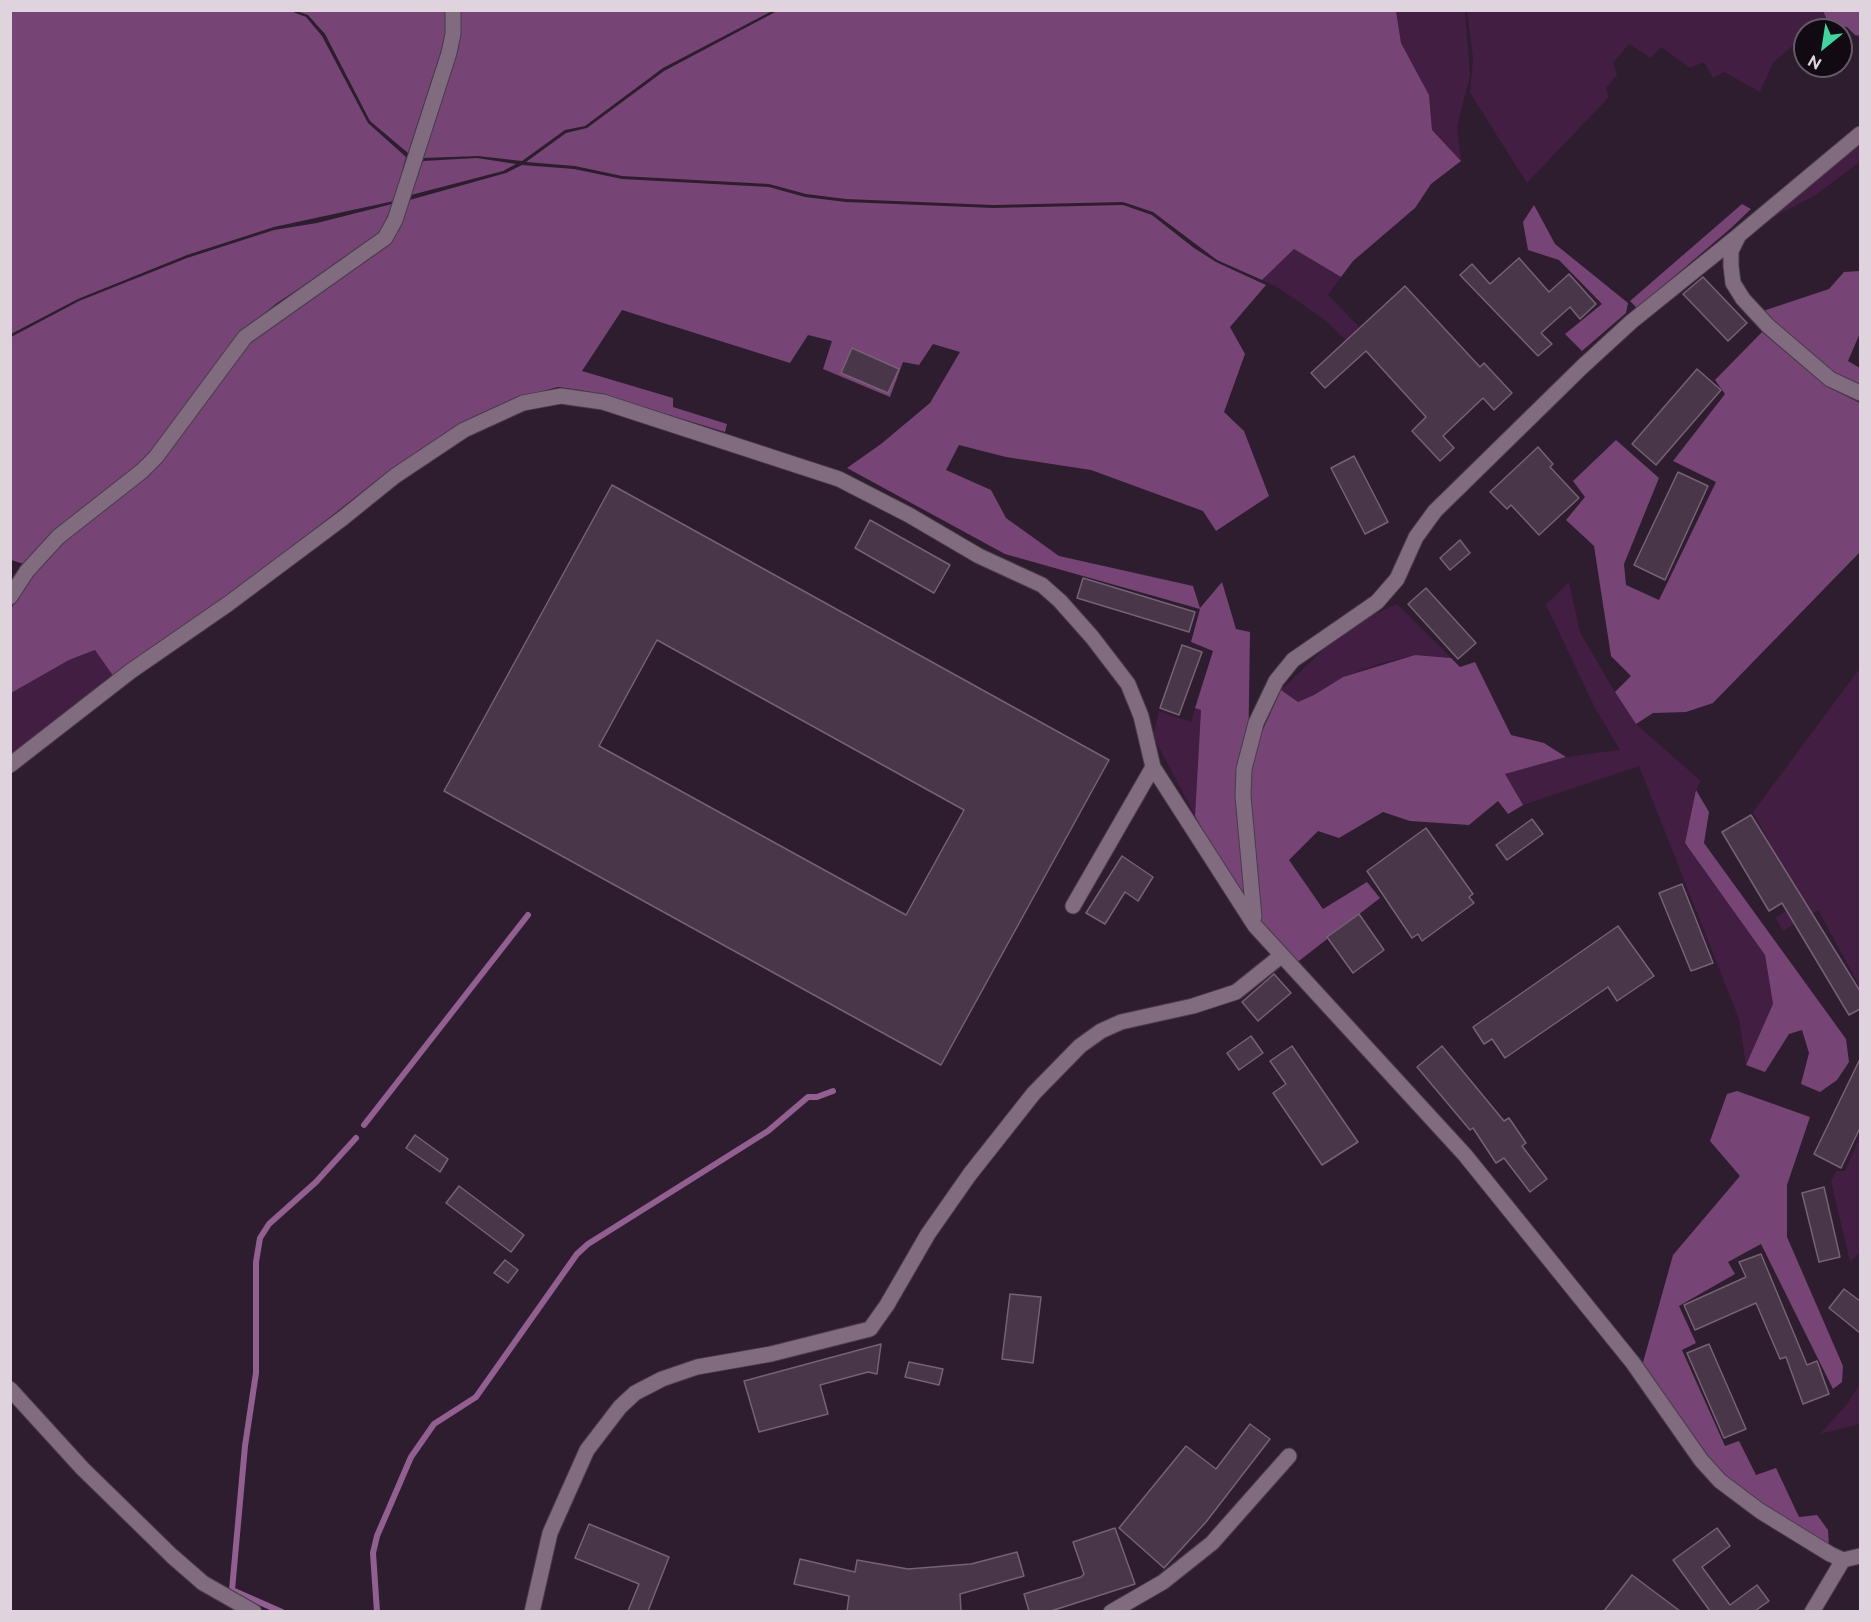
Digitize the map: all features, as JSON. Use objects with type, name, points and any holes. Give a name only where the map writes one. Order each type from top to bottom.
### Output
[{"type":"street","points":[[10,597],[27,571],[58,537],[142,471],[156,457],[245,338],[264,322],[385,238],[395,220],[449,53],[453,34],[453,10]]},
{"type":"street","points":[[1255,926],[1250,899],[1243,796],[1244,769],[1252,732],[1276,681],[1293,660],[1377,602],[1396,579],[1416,537],[1435,511],[1582,367],[1631,322],[1860,134]]},
{"type":"street","points":[[1739,235],[1731,250],[1731,266],[1733,283],[1743,299],[1797,353],[1830,379],[1860,393]]},
{"type":"street","points":[[10,765],[131,671],[228,604],[395,476],[465,430],[523,403],[561,396],[603,402],[839,479],[909,515],[979,556],[1042,585],[1092,637],[1128,684],[1141,716],[1152,767],[1255,926],[1465,1155],[1633,1363],[1708,1467],[1720,1480],[1760,1511],[1843,1560],[1860,1556]]},
{"type":"street","points":[[1073,906],[1152,767]]},
{"type":"street","points":[[532,1611],[550,1533],[587,1450],[620,1407],[635,1393],[662,1379],[697,1367],[771,1354],[870,1329],[883,1312],[928,1234],[970,1174],[1034,1093],[1080,1046],[1101,1031],[1122,1022],[1193,1006],[1236,992],[1281,956]]},
{"type":"street","points":[[10,1389],[82,1468],[172,1556],[203,1583],[254,1611]]},
{"type":"street","points":[[1111,1611],[1163,1582],[1212,1543],[1289,1456]]},
{"type":"street","points":[[1812,1611],[1843,1560]]},
{"type":"shaded area","points":[[288,10],[306,17],[322,36],[368,123],[406,157],[394,201],[274,227],[187,255],[78,299],[11,334],[11,11]]},
{"type":"shaded area","points":[[779,10],[1396,11],[1401,43],[1429,95],[1432,130],[1461,161],[1431,184],[1415,208],[1353,261],[1341,277],[1294,249],[1262,280],[1217,260],[1153,212],[1123,202],[993,205],[846,199],[806,194],[769,184],[622,176],[575,166],[526,162],[566,133],[587,128],[664,71]]},
{"type":"shaded area","points":[[296,11],[448,11],[444,42],[408,153],[370,121],[325,34],[308,15]]},
{"type":"shaded area","points":[[458,11],[772,11],[663,68],[585,126],[565,130],[522,161],[478,156],[423,158],[456,53]]},
{"type":"shaded area","points":[[1396,11],[1465,11],[1470,76],[1457,127],[1461,161],[1432,130],[1429,95],[1401,43]]},
{"type":"shaded area","points":[[1467,11],[1823,11],[1826,18],[1793,18],[1793,46],[1773,63],[1760,92],[1724,72],[1713,78],[1704,62],[1690,68],[1661,47],[1651,58],[1629,44],[1613,63],[1617,75],[1606,88],[1609,97],[1527,183],[1470,93],[1473,58]]},
{"type":"shaded area","points":[[1823,11],[1860,11],[1860,36],[1853,33],[1853,18],[1826,18]]},
{"type":"shaded area","points":[[1860,141],[1860,162],[1814,196],[1755,227]]},
{"type":"shaded area","points":[[477,158],[516,164],[503,171],[411,195],[423,161]]},
{"type":"shaded area","points":[[522,165],[574,169],[622,179],[769,187],[805,197],[846,202],[993,208],[1123,205],[1152,215],[1216,262],[1266,285],[1230,327],[1245,354],[1224,412],[1244,431],[1269,496],[1216,531],[1203,511],[1091,470],[1006,457],[959,445],[946,470],[991,490],[1006,518],[1059,556],[1193,586],[1200,608],[1222,582],[1236,629],[1250,632],[1246,895],[1240,895],[1195,816],[1201,710],[1195,708],[1213,651],[1191,642],[1200,609],[1005,554],[847,468],[881,444],[930,403],[960,352],[933,344],[919,365],[903,362],[890,397],[823,369],[832,341],[808,335],[790,363],[622,310],[582,371],[673,398],[673,407],[727,424],[725,432],[604,395],[580,390],[558,387],[514,399],[454,429],[386,473],[278,558],[114,677],[95,650],[69,660],[11,693],[11,609],[31,574],[61,541],[113,501],[249,342],[389,242],[406,201],[506,173]]},
{"type":"shaded area","points":[[392,204],[382,230],[376,238],[277,303],[236,337],[152,454],[46,539],[24,564],[11,560],[11,337],[79,301],[187,258],[274,230],[317,223]]},
{"type":"shaded area","points":[[1742,204],[1751,209],[1730,229],[1637,308],[1630,301]]},
{"type":"shaded area","points":[[1534,205],[1555,244],[1628,303],[1626,313],[1582,351],[1565,334],[1602,304],[1559,260],[1528,250],[1523,222]]},
{"type":"shaded area","points":[[1294,249],[1341,277],[1328,295],[1361,329],[1347,341],[1325,320],[1277,287],[1262,280]]},
{"type":"shaded area","points":[[1860,271],[1860,333],[1848,361],[1860,368],[1860,387],[1833,374],[1760,312],[1829,289],[1844,272]]},
{"type":"shaded area","points":[[1762,332],[1826,386],[1860,403],[1860,552],[1713,703],[1686,712],[1653,713],[1636,724],[1615,692],[1631,676],[1611,656],[1594,546],[1566,520],[1585,497],[1573,481],[1616,440],[1659,478],[1624,564],[1626,585],[1659,600],[1716,482],[1673,461],[1725,394],[1715,380]]},
{"type":"shaded area","points":[[1569,582],[1580,632],[1636,724],[1701,781],[1696,790],[1685,843],[1765,955],[1773,1004],[1746,1065],[1739,1019],[1639,766],[1523,805],[1504,774],[1566,757],[1620,750],[1595,708],[1546,605]]},
{"type":"shaded area","points":[[1397,604],[1451,658],[1415,655],[1379,664],[1343,677],[1314,695],[1297,702],[1281,690],[1329,644],[1370,616]]},
{"type":"shaded area","points":[[96,650],[114,677],[11,761],[11,693],[69,660]]},
{"type":"shaded area","points":[[1415,655],[1451,658],[1460,667],[1475,662],[1511,735],[1544,743],[1566,757],[1505,774],[1523,805],[1508,814],[1498,801],[1469,825],[1410,821],[1383,812],[1339,838],[1318,831],[1289,860],[1323,909],[1367,882],[1380,898],[1295,964],[1260,923],[1248,791],[1253,751],[1281,690],[1298,702],[1343,677]]},
{"type":"shaded area","points":[[1860,668],[1860,987],[1818,910],[1783,931],[1776,918],[1800,900],[1753,812]]},
{"type":"shaded area","points":[[1195,708],[1201,710],[1195,816],[1153,736],[1159,711],[1191,722]]},
{"type":"shaded area","points":[[1696,790],[1709,812],[1704,843],[1846,1039],[1849,1062],[1837,1080],[1820,1092],[1801,1084],[1809,1053],[1802,1030],[1789,1034],[1765,1072],[1746,1065],[1773,1004],[1765,955],[1685,843]]},
{"type":"shaded area","points":[[1737,1091],[1810,1117],[1787,1185],[1787,1237],[1843,1366],[1842,1382],[1833,1389],[1761,1244],[1728,1262],[1735,1274],[1679,1306],[1696,1343],[1682,1350],[1725,1446],[1739,1441],[1756,1475],[1776,1468],[1799,1517],[1817,1515],[1828,1530],[1829,1547],[1764,1506],[1724,1477],[1706,1457],[1642,1366],[1673,1255],[1740,1176],[1710,1141],[1727,1094]]},
{"type":"shaded area","points":[[1860,1137],[1860,1253],[1850,1262],[1831,1181],[1836,1171],[1845,1171]]},
{"type":"shaded area","points":[[1860,1384],[1860,1424],[1820,1434],[1847,1404]]},
{"type":"building","points":[[1519,258],[1549,292],[1569,274],[1596,304],[1580,319],[1570,307],[1541,333],[1552,344],[1538,356],[1460,275],[1472,264],[1490,284]]},
{"type":"building","points":[[1703,277],[1747,323],[1728,341],[1683,294]]},
{"type":"building","points":[[1405,286],[1480,367],[1484,363],[1512,393],[1494,410],[1483,398],[1443,436],[1454,448],[1440,461],[1412,431],[1426,417],[1366,351],[1325,388],[1311,373]]},
{"type":"building","points":[[852,348],[899,369],[888,393],[841,373]]},
{"type":"building","points":[[1697,369],[1721,390],[1656,465],[1632,444]]},
{"type":"building","points":[[1538,447],[1553,464],[1550,467],[1579,498],[1539,535],[1511,505],[1507,509],[1490,492]]},
{"type":"building","points":[[1354,456],[1388,522],[1365,534],[1331,468]]},
{"type":"building","points":[[1678,472],[1708,486],[1665,580],[1634,565]]},
{"type":"building","points":[[612,485],[1109,760],[941,1065],[444,791]],"holes":[[[657,640],[964,810],[906,915],[599,746]]]},
{"type":"building","points":[[870,520],[950,565],[934,593],[855,548]]},
{"type":"building","points":[[1460,540],[1470,553],[1450,570],[1440,558]]},
{"type":"building","points":[[1083,578],[1195,612],[1189,632],[1077,598]]},
{"type":"building","points":[[1426,588],[1476,643],[1458,659],[1408,604]]},
{"type":"building","points":[[1182,645],[1202,652],[1179,715],[1160,708]]},
{"type":"building","points":[[1751,815],[1860,991],[1860,1009],[1849,1015],[1782,903],[1769,911],[1722,832]]},
{"type":"building","points":[[1532,819],[1543,834],[1507,860],[1496,845]]},
{"type":"building","points":[[1426,828],[1473,894],[1469,897],[1474,903],[1422,941],[1418,934],[1412,938],[1367,871]]},
{"type":"building","points":[[1122,856],[1153,877],[1138,901],[1125,892],[1105,924],[1086,913]]},
{"type":"building","points":[[1682,884],[1713,963],[1691,971],[1659,893]]},
{"type":"building","points":[[1359,914],[1384,950],[1353,973],[1327,937]]},
{"type":"building","points":[[1618,926],[1654,976],[1617,1001],[1608,987],[1505,1058],[1492,1039],[1484,1044],[1473,1027]]},
{"type":"building","points":[[1274,974],[1291,993],[1258,1021],[1242,1002]]},
{"type":"building","points":[[1251,1036],[1263,1053],[1239,1070],[1227,1053]]},
{"type":"building","points":[[1292,1046],[1358,1142],[1322,1165],[1273,1093],[1286,1084],[1270,1061]]},
{"type":"building","points":[[1442,1046],[1504,1121],[1509,1118],[1526,1143],[1522,1146],[1547,1179],[1530,1192],[1504,1158],[1496,1163],[1473,1128],[1470,1130],[1417,1067]]},
{"type":"building","points":[[1860,1059],[1860,1128],[1841,1168],[1814,1154]]},
{"type":"building","points":[[415,1135],[448,1159],[440,1172],[406,1148]]},
{"type":"building","points":[[459,1186],[524,1235],[511,1252],[446,1203]]},
{"type":"building","points":[[1824,1187],[1840,1257],[1819,1262],[1802,1193]]},
{"type":"building","points":[[1761,1254],[1807,1365],[1817,1361],[1829,1394],[1803,1404],[1786,1357],[1780,1359],[1756,1303],[1695,1330],[1684,1305],[1746,1277],[1739,1262]]},
{"type":"building","points":[[505,1260],[518,1270],[508,1283],[494,1273]]},
{"type":"building","points":[[1844,1289],[1860,1301],[1860,1333],[1829,1308]]},
{"type":"building","points":[[1010,1294],[1041,1297],[1033,1363],[1002,1359]]},
{"type":"building","points":[[881,1344],[877,1374],[868,1372],[820,1385],[828,1414],[759,1432],[744,1381]]},
{"type":"building","points":[[1709,1344],[1746,1429],[1724,1438],[1687,1353]]},
{"type":"building","points":[[909,1362],[943,1369],[939,1385],[905,1377]]},
{"type":"building","points":[[1250,1424],[1270,1439],[1206,1522],[1164,1568],[1119,1528],[1186,1446],[1216,1469]]},
{"type":"building","points":[[589,1524],[669,1557],[648,1611],[628,1611],[639,1584],[575,1558]]},
{"type":"building","points":[[1115,1528],[1135,1584],[1051,1611],[1029,1611],[1024,1594],[1081,1577],[1084,1574],[1073,1542]]},
{"type":"building","points":[[1717,1528],[1730,1546],[1702,1567],[1730,1605],[1757,1585],[1769,1601],[1755,1611],[1710,1611],[1673,1560]]},
{"type":"building","points":[[1017,1552],[1024,1576],[960,1594],[961,1611],[847,1611],[849,1596],[794,1584],[800,1559],[855,1572],[857,1560],[908,1569],[971,1564]]},
{"type":"building","points":[[1632,1575],[1680,1611],[1604,1611]]},
{"type":"waterway","points":[[364,1125],[528,915]]},
{"type":"waterway","points":[[377,1612],[373,1553],[377,1536],[411,1457],[434,1424],[476,1397],[577,1254],[588,1244],[768,1131],[808,1097],[817,1097],[833,1091]]},
{"type":"waterway","points":[[282,1612],[232,1590],[245,1446],[256,1373],[256,1262],[260,1238],[269,1224],[316,1182],[356,1138]]}]
